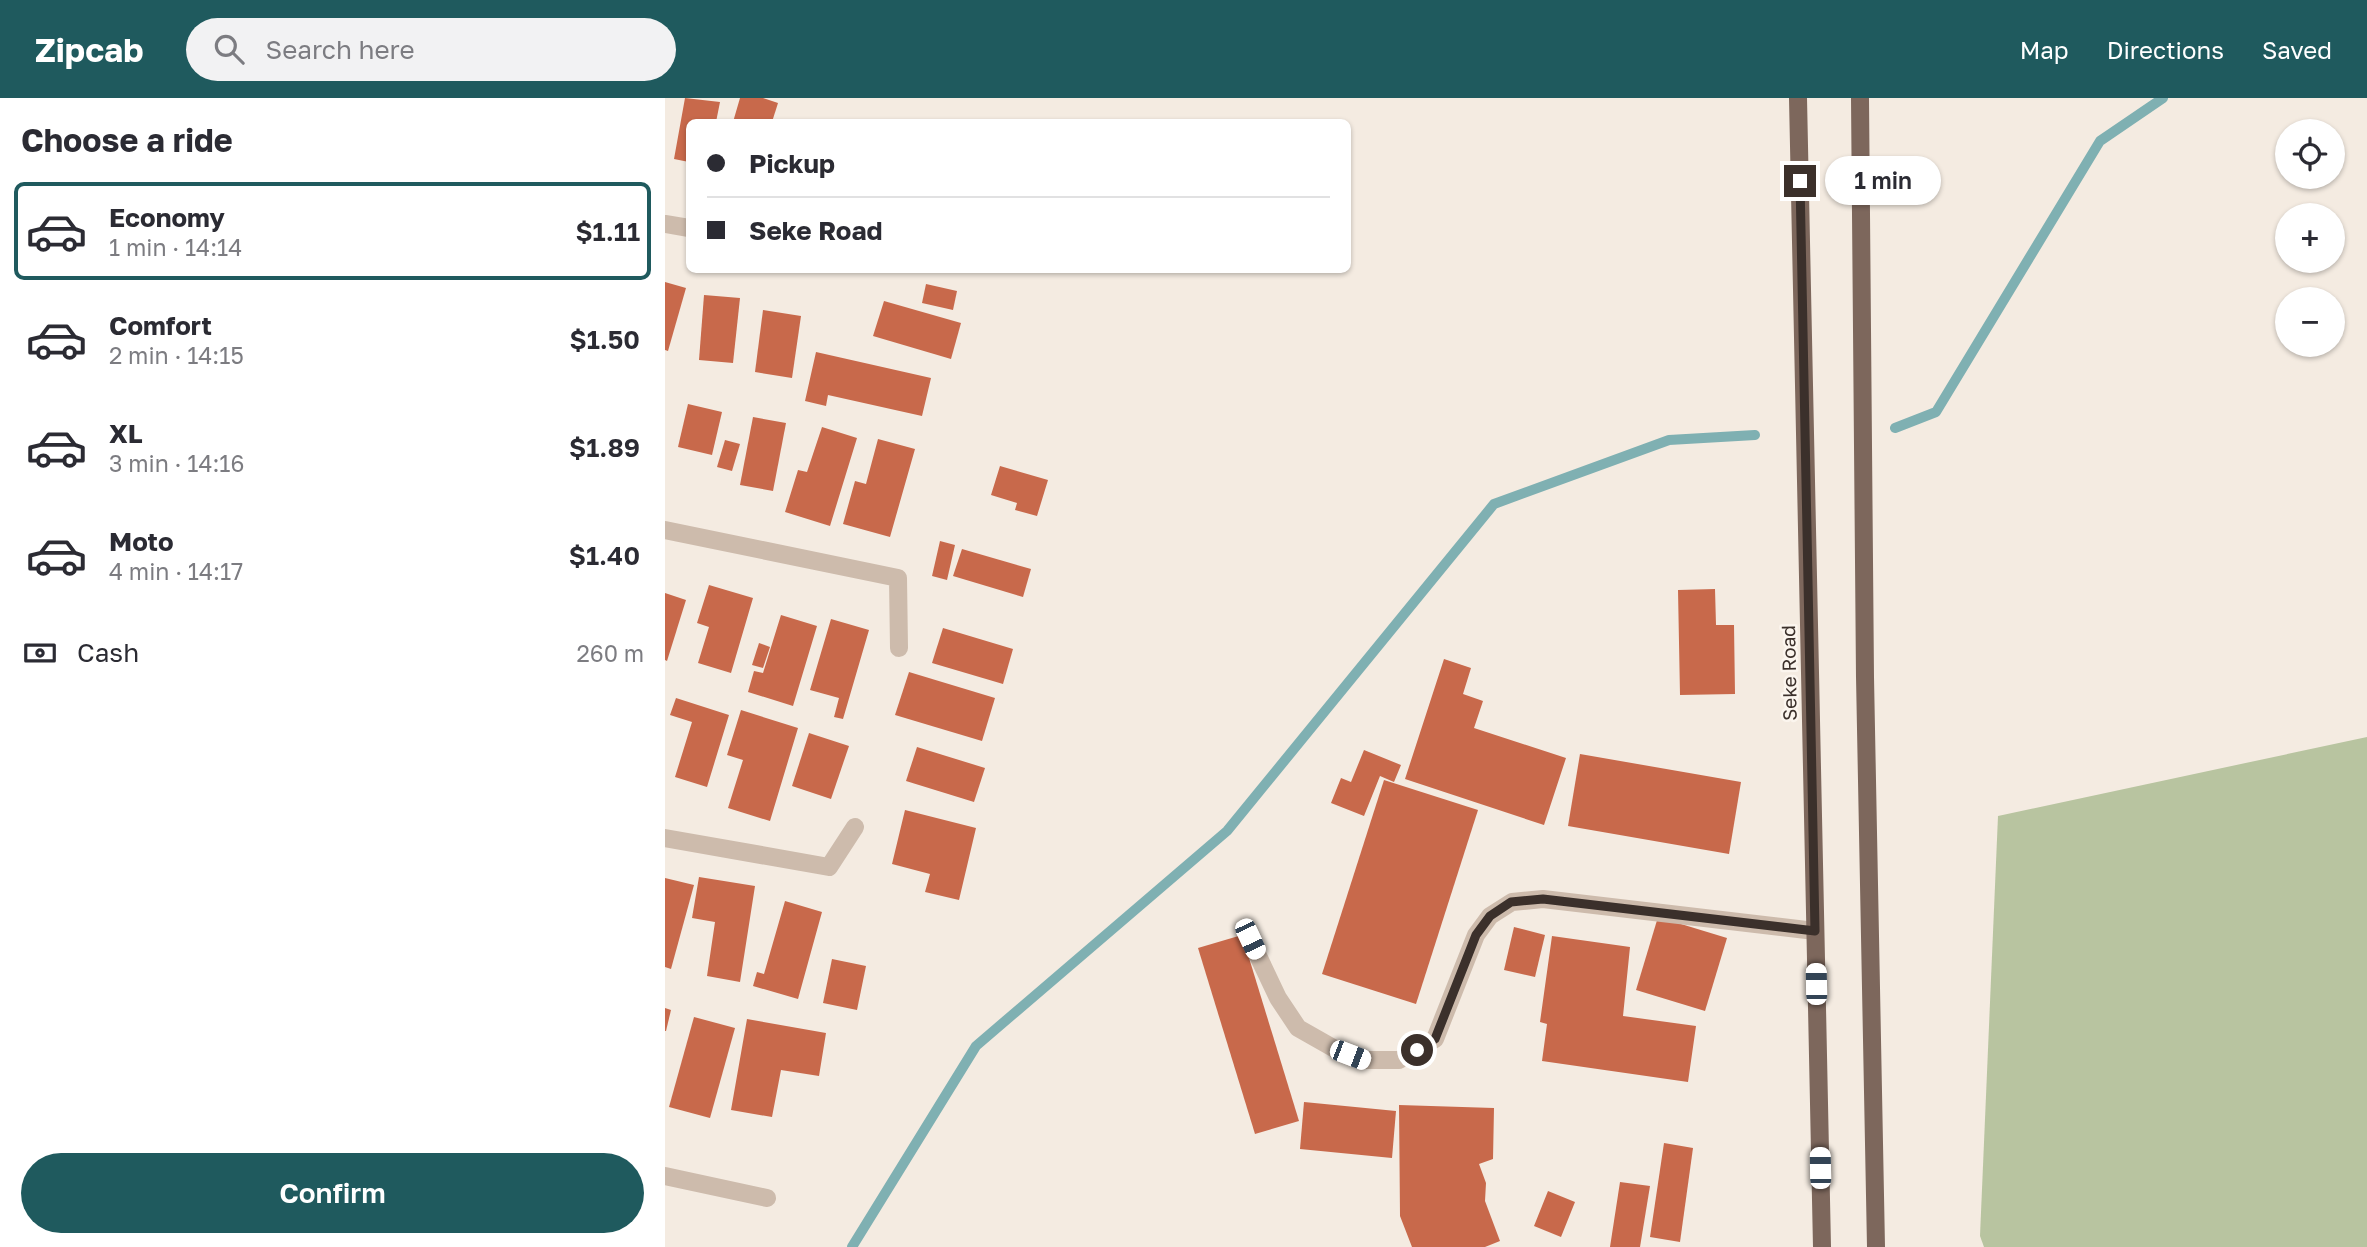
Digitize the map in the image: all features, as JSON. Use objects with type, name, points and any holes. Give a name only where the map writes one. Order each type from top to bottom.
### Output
[{"type":"main road","name":"Seke Road","points":[[1798,98],[1822,1247]]},
{"type":"main road","points":[[1860,98],[1865,691],[1876,1247]]},
{"type":"street","points":[[665,224],[686,228]]},
{"type":"street","points":[[665,530],[898,578],[899,648]]},
{"type":"street","points":[[665,838],[829,867],[855,827]]},
{"type":"street","points":[[1250,939],[1278,998],[1298,1028],[1335,1049],[1365,1060],[1399,1060],[1435,1039],[1476,935],[1490,916],[1511,902],[1543,899],[1815,931]]},
{"type":"street","points":[[665,1175],[768,1198]]},
{"type":"green space","points":[[2367,737],[2367,1247],[1984,1247],[1980,1236],[1998,816]]},
{"type":"building","points":[[685,98],[720,102],[717,119],[686,119],[686,161],[674,159]]},
{"type":"building","points":[[740,98],[763,98],[778,103],[773,119],[734,119]]},
{"type":"building","points":[[665,282],[686,288],[668,351],[665,350]]},
{"type":"building","points":[[926,284],[957,291],[953,310],[922,303]]},
{"type":"building","points":[[704,295],[740,298],[733,363],[699,360]]},
{"type":"building","points":[[884,301],[961,323],[951,359],[873,336]]},
{"type":"building","points":[[763,310],[801,316],[792,378],[755,372]]},
{"type":"building","points":[[816,352],[931,378],[922,416],[828,395],[826,406],[805,401]]},
{"type":"building","points":[[688,404],[722,412],[712,455],[678,447]]},
{"type":"building","points":[[753,417],[786,423],[773,491],[740,485]]},
{"type":"building","points":[[822,427],[857,438],[830,526],[785,512],[798,470],[807,472]]},
{"type":"building","points":[[878,439],[915,449],[890,537],[843,524],[855,481],[866,484]]},
{"type":"building","points":[[725,440],[740,444],[732,471],[717,467]]},
{"type":"building","points":[[1000,466],[1048,480],[1037,516],[1015,510],[1017,503],[991,495]]},
{"type":"building","points":[[940,541],[955,545],[947,580],[932,576]]},
{"type":"building","points":[[962,549],[1031,569],[1023,597],[953,576]]},
{"type":"building","points":[[709,585],[753,598],[731,673],[698,663],[709,627],[697,623]]},
{"type":"building","points":[[1715,589],[1716,625],[1734,625],[1735,694],[1680,695],[1678,590]]},
{"type":"building","points":[[665,593],[686,600],[667,661],[665,660]]},
{"type":"building","points":[[781,615],[817,626],[793,706],[748,692],[754,671],[763,673]]},
{"type":"building","points":[[831,619],[869,630],[843,719],[834,717],[839,698],[810,690]]},
{"type":"building","points":[[943,628],[1013,649],[1003,684],[932,663]]},
{"type":"building","points":[[759,643],[770,647],[763,668],[752,665]]},
{"type":"building","points":[[1444,659],[1471,668],[1463,694],[1483,701],[1474,728],[1566,758],[1544,825],[1405,779]]},
{"type":"building","points":[[909,672],[995,698],[982,741],[895,715]]},
{"type":"building","points":[[676,698],[729,715],[707,787],[675,777],[692,722],[670,715]]},
{"type":"building","points":[[741,710],[798,728],[770,821],[728,808],[743,760],[727,755]]},
{"type":"building","points":[[809,733],[849,746],[831,799],[792,786]]},
{"type":"building","points":[[917,747],[985,768],[974,802],[906,781]]},
{"type":"building","points":[[1364,750],[1401,765],[1394,782],[1380,776],[1364,816],[1331,803],[1341,778],[1351,782]]},
{"type":"building","points":[[1580,754],[1741,782],[1729,854],[1568,826]]},
{"type":"building","points":[[1384,780],[1478,810],[1416,1004],[1322,974]]},
{"type":"building","points":[[905,810],[976,828],[959,900],[925,892],[930,874],[892,864]]},
{"type":"building","points":[[699,877],[755,886],[740,982],[707,976],[715,922],[692,918]]},
{"type":"building","points":[[665,878],[694,885],[671,969],[665,967]]},
{"type":"building","points":[[785,901],[822,912],[798,999],[753,986],[757,972],[764,974]]},
{"type":"building","points":[[1658,917],[1727,938],[1705,1011],[1636,990]]},
{"type":"building","points":[[1514,927],[1545,935],[1535,977],[1504,970]]},
{"type":"building","points":[[1242,935],[1299,1121],[1255,1134],[1198,948]]},
{"type":"building","points":[[1552,936],[1630,947],[1623,1016],[1696,1026],[1688,1082],[1542,1061],[1547,1024],[1540,1022]]},
{"type":"building","points":[[832,959],[866,966],[857,1010],[823,1003]]},
{"type":"building","points":[[665,1008],[671,1010],[666,1031],[665,1031]]},
{"type":"building","points":[[694,1017],[735,1028],[710,1118],[669,1107]]},
{"type":"building","points":[[747,1019],[826,1033],[819,1076],[781,1070],[772,1117],[731,1110]]},
{"type":"building","points":[[1304,1102],[1396,1111],[1392,1158],[1300,1149]]},
{"type":"building","points":[[1399,1105],[1494,1108],[1493,1159],[1479,1164],[1486,1183],[1485,1201],[1500,1241],[1485,1247],[1412,1247],[1400,1216]]},
{"type":"building","points":[[1664,1143],[1693,1148],[1680,1242],[1650,1237]]},
{"type":"building","points":[[1620,1182],[1650,1186],[1640,1247],[1610,1247]]},
{"type":"building","points":[[1548,1191],[1575,1202],[1561,1237],[1534,1226]]},
{"type":"waterway","points":[[1895,428],[1936,412],[2100,141],[2163,98]]},
{"type":"waterway","points":[[852,1247],[976,1046],[1227,831],[1494,504],[1669,440],[1755,435]]},
{"type":"route","points":[[1417,1050],[1435,1039],[1476,935],[1490,916],[1511,902],[1543,899],[1815,931],[1800,181]]}]
